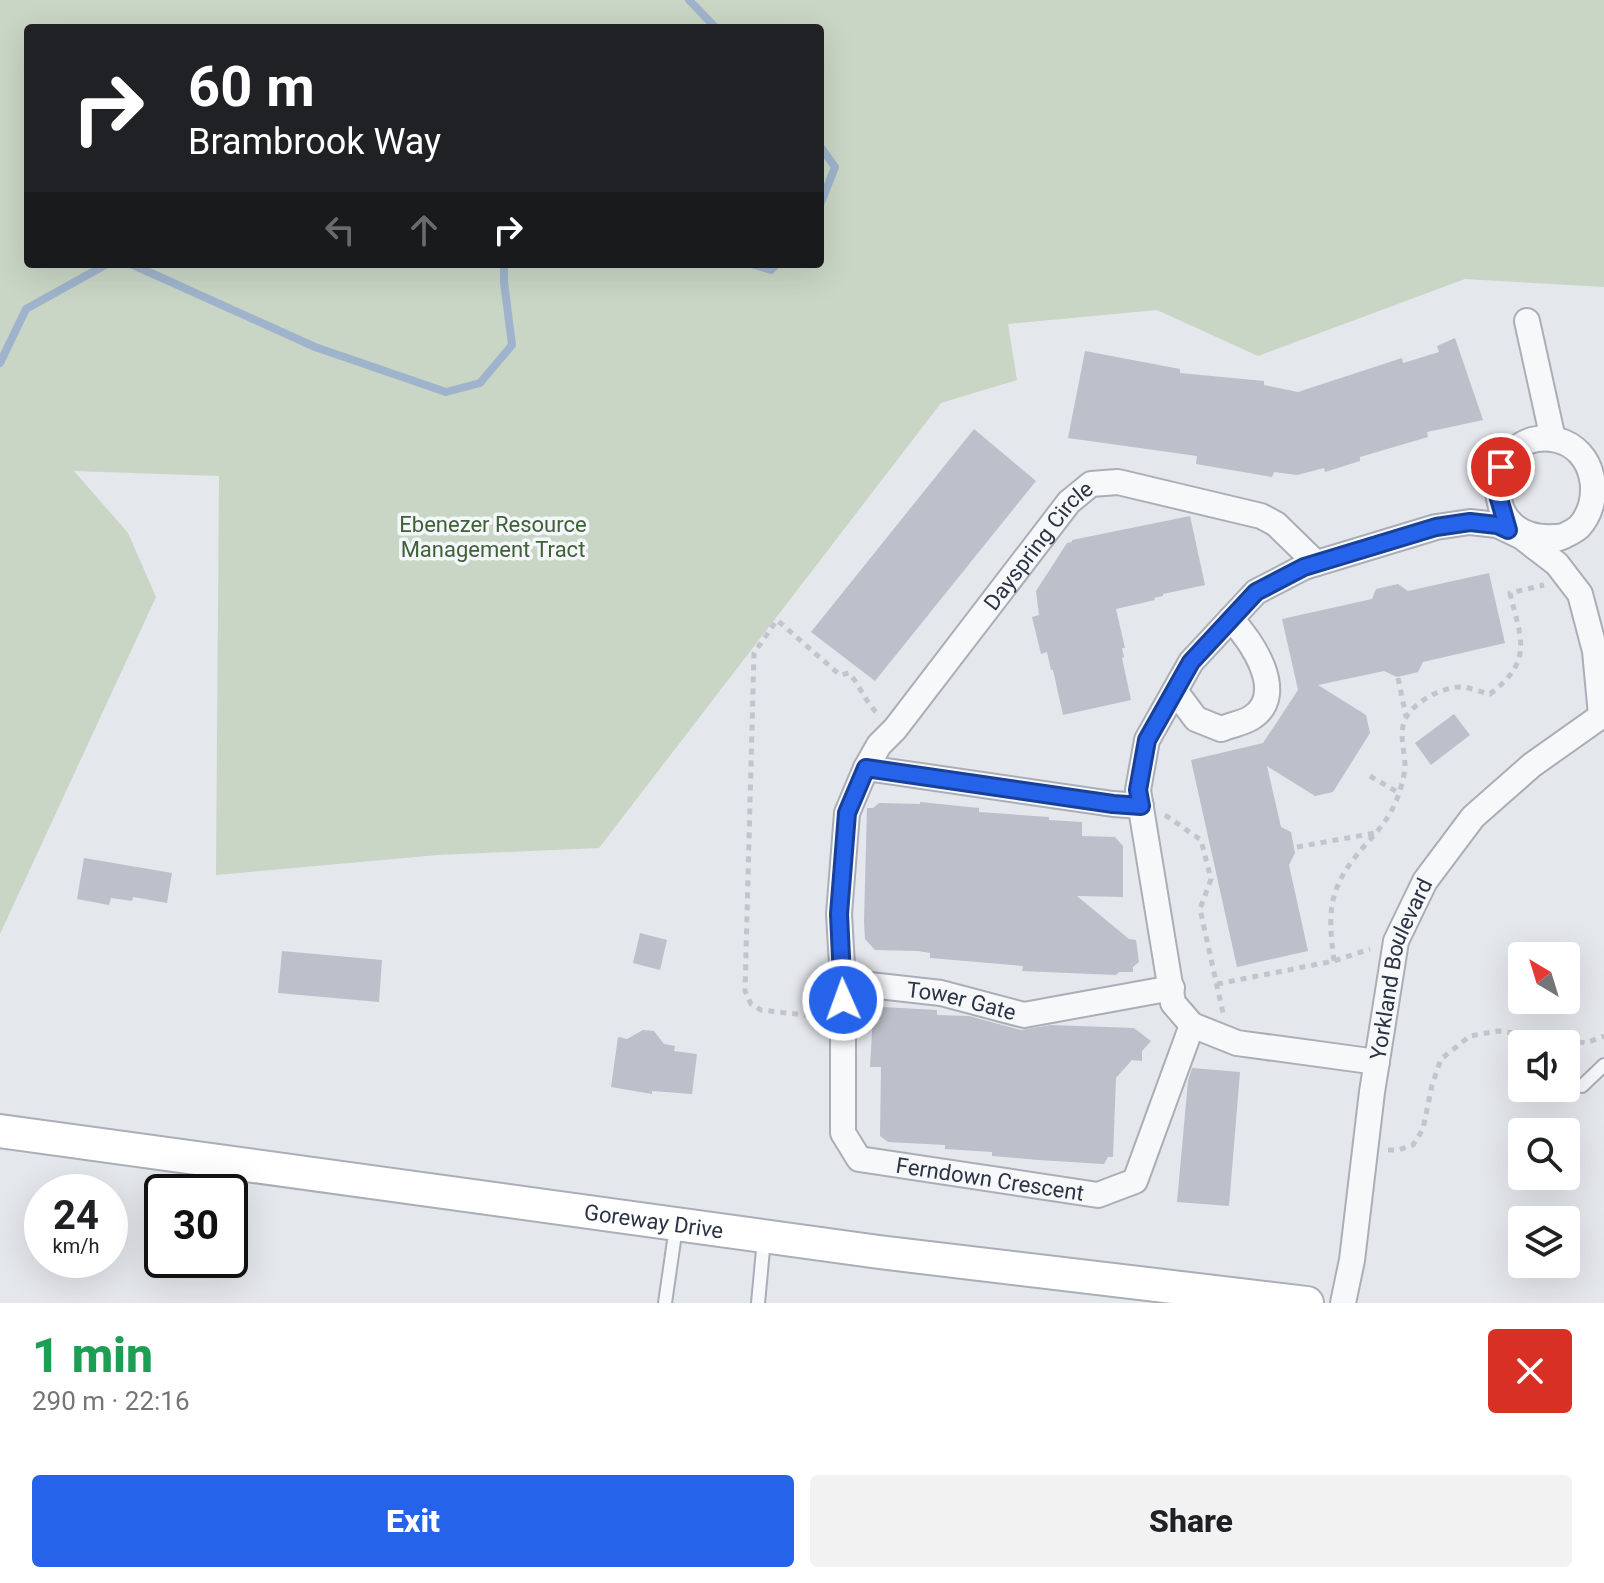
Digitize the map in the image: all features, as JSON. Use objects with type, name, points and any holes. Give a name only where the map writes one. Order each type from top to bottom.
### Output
[{"type":"street","points":[[1527,321],[1553,439]]},
{"type":"street","points":[[1535,547],[1580,526],[1592,511],[1597,493],[1595,474],[1586,457],[1571,445],[1553,439],[1532,441],[1514,451],[1501,467],[1496,488],[1504,519],[1535,547],[1557,564],[1580,594],[1595,651],[1603,715]]},
{"type":"street","name":"Dayspring Circle","points":[[843,982],[839,914],[847,813],[866,768],[879,745],[895,729],[1069,502],[1091,484],[1118,482],[1261,516],[1276,524],[1316,563]]},
{"type":"street","points":[[1504,519],[1526,535],[1545,539],[1564,536]]},
{"type":"street","points":[[1377,1062],[1237,1043],[1192,1025],[1173,1003],[1151,810],[1138,790],[1147,740],[1191,662],[1256,592],[1316,563],[1436,527],[1470,522],[1497,525],[1504,519]]},
{"type":"street","points":[[1175,691],[1196,719],[1221,729],[1253,717],[1267,698],[1266,674],[1246,635],[1231,619]]},
{"type":"street","name":"Yorkland Boulevard","points":[[1343,1303],[1352,1260],[1396,941],[1425,881],[1473,817],[1532,765],[1603,715]]},
{"type":"street","points":[[866,768],[1151,810]]},
{"type":"street","name":"Ferndown Crescent","points":[[843,982],[843,1133],[859,1159],[1098,1195],[1135,1181],[1192,1025]]},
{"type":"street","name":"Tower Gate","points":[[843,982],[941,993],[1024,1015],[1172,988]]},
{"type":"street","name":"Goreway Drive","points":[[0,1131],[765,1236],[1307,1303]]},
{"type":"lane","points":[[1582,1086],[1604,1065]]},
{"type":"lane","points":[[665,1303],[677,1224]]},
{"type":"lane","points":[[758,1303],[765,1236]]},
{"type":"path","points":[[1406,718],[1424,701],[1443,691],[1460,687],[1490,694],[1509,679],[1523,648],[1510,593],[1568,579]]},
{"type":"path","points":[[843,1019],[761,1010],[751,1004],[745,991],[752,673],[754,653],[777,620],[840,675],[849,673],[860,685],[866,704],[895,729]]},
{"type":"path","points":[[1334,961],[1330,928],[1338,880],[1391,814],[1399,793],[1405,766],[1402,733],[1406,718],[1398,678]]},
{"type":"path","points":[[1370,776],[1399,793]]},
{"type":"path","points":[[1151,810],[1201,840],[1211,879],[1200,909],[1224,1014],[1224,1038]]},
{"type":"path","points":[[1297,847],[1376,833]]},
{"type":"path","points":[[1217,984],[1363,954],[1400,934]]},
{"type":"path","points":[[1366,1148],[1398,1150],[1413,1145],[1423,1129],[1441,1059],[1470,1036],[1498,1031],[1586,1043],[1604,1036]]},
{"type":"green space","name":"Ebenezer Resource Management Tract","points":[[0,0],[1604,0],[1604,287],[1465,279],[1258,356],[1157,310],[1008,324],[1017,380],[941,403],[599,848],[438,855],[216,875],[219,476],[74,471],[128,533],[156,597],[0,934]]},
{"type":"building","points":[[1455,338],[1483,420],[1427,432],[1428,437],[1360,457],[1360,461],[1325,472],[1324,468],[1297,475],[1274,472],[1272,477],[1196,464],[1197,456],[1068,438],[1085,351],[1180,369],[1180,373],[1264,381],[1264,385],[1298,392],[1402,358],[1403,363],[1439,352],[1437,346]]},
{"type":"building","points":[[974,429],[1036,481],[875,681],[811,632]]},
{"type":"building","points":[[1190,516],[1205,585],[1116,609],[1125,648],[1122,648],[1122,658],[1131,700],[1063,715],[1053,670],[1047,652],[1041,654],[1032,617],[1039,615],[1036,591],[1072,540]]},
{"type":"building","points":[[1489,573],[1505,643],[1423,662],[1418,672],[1397,677],[1384,671],[1318,685],[1366,715],[1370,733],[1333,792],[1315,796],[1267,766],[1281,827],[1291,832],[1295,853],[1289,865],[1308,951],[1237,967],[1191,760],[1263,743],[1298,690],[1282,619],[1372,599],[1376,589],[1398,584],[1408,591]]},
{"type":"building","points":[[1454,714],[1470,735],[1431,765],[1415,743]]},
{"type":"building","points":[[920,802],[979,808],[979,812],[1082,822],[1082,836],[1115,837],[1123,846],[1123,897],[1077,896],[1129,939],[1136,940],[1139,962],[1133,967],[1133,972],[1119,972],[1116,975],[1022,971],[1023,966],[930,958],[930,953],[918,951],[875,950],[865,939],[867,808],[879,803]]},
{"type":"building","points":[[84,858],[172,873],[167,903],[133,897],[132,901],[111,898],[109,905],[77,899]]},
{"type":"building","points":[[640,933],[667,940],[660,970],[633,963]]},
{"type":"building","points":[[282,951],[382,960],[379,1002],[278,993]]},
{"type":"building","points":[[882,1007],[937,1010],[937,1015],[969,1016],[1021,1030],[1051,1025],[1134,1028],[1151,1041],[1142,1051],[1142,1061],[1132,1060],[1116,1078],[1113,1157],[1108,1157],[1104,1164],[1038,1160],[992,1156],[992,1152],[945,1149],[945,1145],[888,1142],[880,1136],[881,1067],[870,1067],[873,1015]]},
{"type":"building","points":[[643,1030],[654,1031],[664,1044],[675,1046],[674,1051],[697,1054],[692,1094],[652,1091],[652,1094],[611,1087],[618,1037],[627,1039]]},
{"type":"building","points":[[1192,1068],[1240,1072],[1229,1206],[1177,1202],[1188,1081]]},
{"type":"waterway","points":[[689,0],[712,24]]},
{"type":"waterway","points":[[824,152],[835,167],[824,195]]},
{"type":"waterway","points":[[0,363],[26,309],[100,268]]},
{"type":"waterway","points":[[140,268],[315,347],[446,392],[480,383],[512,345],[504,268]]},
{"type":"waterway","points":[[765,268],[773,268]]},
{"type":"route","points":[[843,1000],[839,914],[847,813],[866,768],[1141,806],[1138,790],[1147,740],[1191,662],[1256,592],[1304,567],[1436,527],[1470,522],[1497,525],[1508,530],[1496,488],[1501,467]]}]
